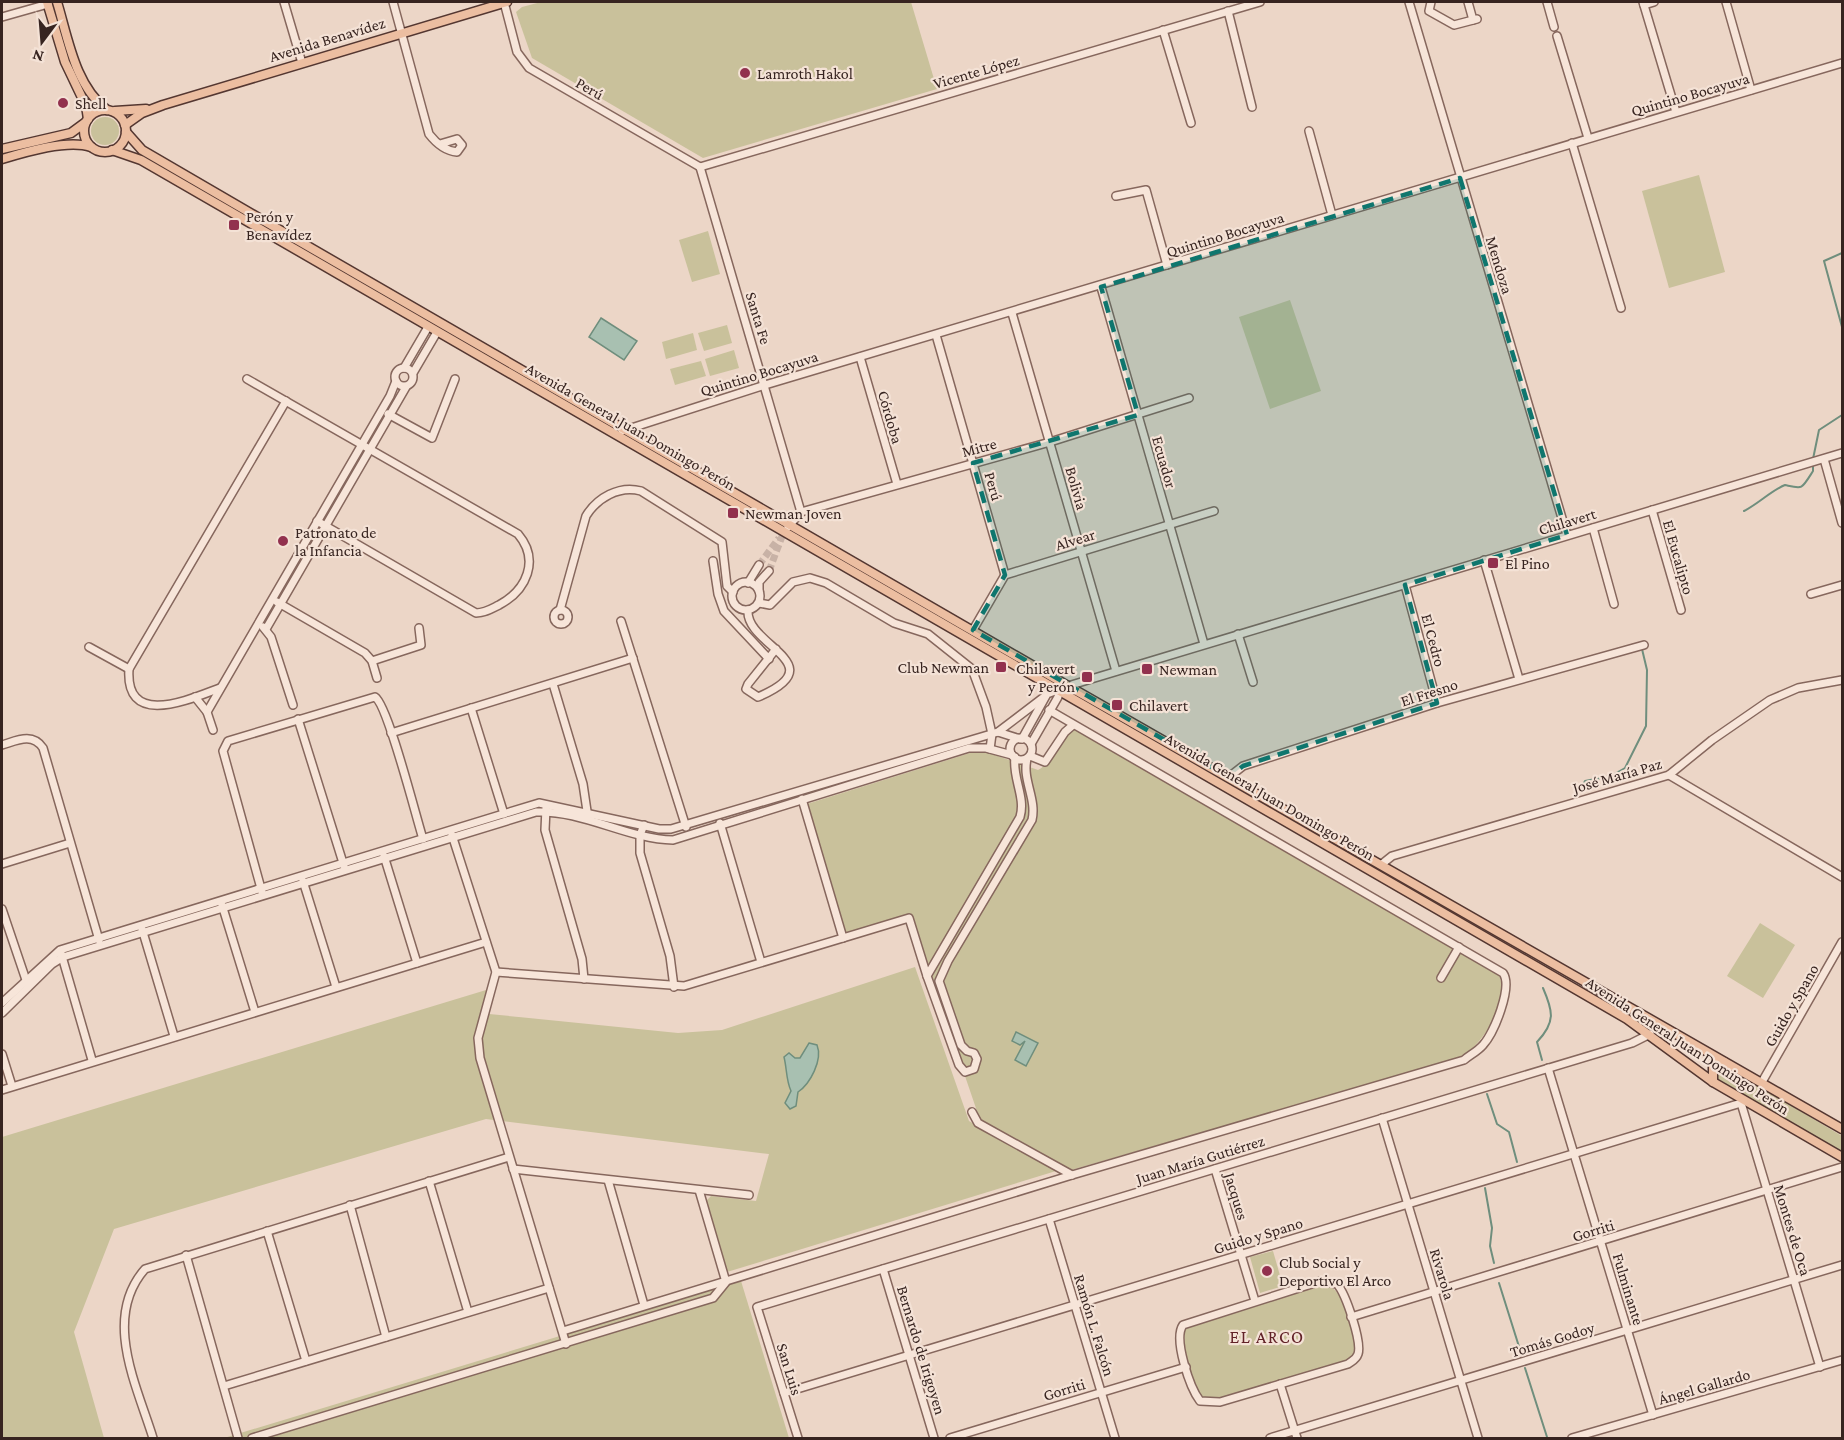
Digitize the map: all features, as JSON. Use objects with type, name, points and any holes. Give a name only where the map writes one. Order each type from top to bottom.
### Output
[{"type":"main road","points":[[2,159],[77,144],[102,151],[112,150],[122,143],[126,129],[90,93],[82,77],[57,2]]},
{"type":"main road","name":"Avenida Benavídez","points":[[110,111],[156,107],[505,2]]},
{"type":"main road","points":[[47,3],[65,62],[86,106],[87,120],[84,135],[92,147]]},
{"type":"main road","name":"Avenida Benavídez","points":[[126,129],[156,107]]},
{"type":"main road","points":[[2,149],[71,133],[96,111],[110,111]]},
{"type":"main road","name":"Avenida General Juan Domingo Perón","points":[[126,129],[142,150],[626,428],[1068,686],[1842,1129]]},
{"type":"main road","name":"Avenida General Juan Domingo Perón","points":[[112,150],[141,160],[1650,1034],[1742,1102],[1842,1157]]},
{"type":"main road","points":[[1713,1082],[1711,1072],[1713,1065],[1725,1062]]},
{"type":"street","points":[[284,2],[302,63]]},
{"type":"street","points":[[393,2],[429,134],[440,144]]},
{"type":"street","name":"Perú","points":[[505,2],[517,52],[529,68],[700,167]]},
{"type":"street","name":"Vicente López","points":[[700,167],[1260,2]]},
{"type":"street","name":"Mendoza","points":[[1409,2],[1567,535]]},
{"type":"street","points":[[1429,11],[1431,2]]},
{"type":"street","points":[[1413,15],[1429,11],[1454,25],[1475,19],[1468,2]]},
{"type":"street","points":[[1547,2],[1554,27]]},
{"type":"street","points":[[1654,2],[1643,3],[1676,112]]},
{"type":"street","points":[[1726,2],[1752,90]]},
{"type":"street","points":[[2,18],[47,3]]},
{"type":"street","points":[[1228,11],[1252,107]]},
{"type":"street","points":[[1163,30],[1191,123]]},
{"type":"street","points":[[1557,36],[1588,138]]},
{"type":"street","name":"Quintino Bocayuva","points":[[617,435],[626,428],[765,385],[1842,63]]},
{"type":"street","points":[[1309,131],[1332,215]]},
{"type":"street","points":[[1572,143],[1621,308]]},
{"type":"street","name":"Santa Fe","points":[[700,167],[801,512]]},
{"type":"street","points":[[1116,196],[1146,190],[1167,265]]},
{"type":"street","name":"Ecuador","points":[[1101,286],[1204,644]]},
{"type":"street","name":"Bolivia","points":[[1012,313],[1116,671]]},
{"type":"street","points":[[267,629],[321,523],[365,446],[390,396],[396,381],[396,372],[404,368],[428,327]]},
{"type":"street","points":[[365,446],[406,387],[413,381],[413,373],[437,332]]},
{"type":"street","name":"Perú","points":[[936,335],[1005,575]]},
{"type":"street","name":"Córdoba","points":[[860,357],[897,484]]},
{"type":"street","points":[[404,368],[413,373]]},
{"type":"street","points":[[247,379],[518,534],[529,552],[528,573],[524,584],[510,599],[482,613],[476,613],[321,523]]},
{"type":"street","points":[[388,414],[432,438],[455,379]]},
{"type":"street","points":[[396,381],[406,387]]},
{"type":"street","name":"Mitre","points":[[801,512],[1050,442],[1189,398]]},
{"type":"street","points":[[220,688],[164,707],[152,706],[134,694],[129,686],[129,669],[286,401]]},
{"type":"street","name":"Chilavert","points":[[1047,694],[1204,644],[1842,453]]},
{"type":"street","points":[[1821,460],[1842,523]]},
{"type":"street","points":[[560,610],[586,516],[603,497],[619,490],[632,488],[641,491],[722,542],[727,586],[733,592],[736,605]]},
{"type":"street","name":"El Eucalipto","points":[[1652,510],[1681,610]]},
{"type":"street","name":"Alvear","points":[[1005,575],[1215,511]]},
{"type":"street","points":[[784,531],[801,512]]},
{"type":"street","points":[[207,712],[272,599],[321,523]]},
{"type":"street","points":[[1593,528],[1614,604]]},
{"type":"street","points":[[1484,560],[1519,679]]},
{"type":"street","points":[[713,561],[718,594],[724,611],[769,658]]},
{"type":"street","points":[[733,592],[739,585],[748,583],[759,565]]},
{"type":"street","points":[[759,603],[759,582],[769,571]]},
{"type":"street","points":[[973,630],[1005,575]]},
{"type":"street","points":[[759,603],[765,605],[774,603],[793,582],[810,578],[825,583],[894,623],[928,634],[972,669],[995,733],[990,749]]},
{"type":"street","points":[[748,583],[759,591]]},
{"type":"street","name":"El Cedro","points":[[1405,585],[1437,703]]},
{"type":"street","points":[[1811,594],[1842,585]]},
{"type":"street","points":[[272,599],[365,653],[372,661],[376,678]]},
{"type":"street","points":[[748,610],[759,603]]},
{"type":"street","points":[[724,611],[736,605],[748,610]]},
{"type":"street","points":[[748,610],[750,623],[786,658],[789,668],[788,678],[773,691],[754,696],[746,689],[748,684],[776,649]]},
{"type":"street","points":[[621,621],[686,826]]},
{"type":"street","points":[[258,624],[267,629],[293,705]]},
{"type":"street","points":[[372,661],[393,652],[421,645],[419,628]]},
{"type":"street","points":[[1238,634],[1253,682]]},
{"type":"street","name":"El Fresno","points":[[1228,777],[1243,766],[1437,703],[1644,645]]},
{"type":"street","points":[[89,647],[129,669]]},
{"type":"street","points":[[391,732],[633,658]]},
{"type":"street","name":"José María Paz","points":[[1382,864],[1392,856],[1466,833],[1669,775],[1712,740],[1770,700],[1798,688],[1842,680]]},
{"type":"street","points":[[553,684],[583,784],[587,811]]},
{"type":"street","points":[[496,972],[674,987],[909,918],[959,1065],[965,1072],[973,1071],[977,1063],[976,1055],[967,1052],[961,1045],[939,981],[948,961],[1032,820],[1033,800],[1025,768],[1031,744],[1058,697],[1059,691]]},
{"type":"street","points":[[303,880],[343,863],[546,803],[659,829],[686,826],[995,733],[1047,694]]},
{"type":"street","points":[[927,976],[1020,817],[1023,809],[1013,770],[1012,745],[1021,739],[1047,694]]},
{"type":"street","points":[[195,697],[207,712],[213,730]]},
{"type":"street","points":[[262,892],[224,746],[228,741],[375,697],[380,702],[391,732],[423,838]]},
{"type":"street","points":[[471,708],[504,814]]},
{"type":"street","points":[[563,1331],[1072,1175],[1464,1060],[1476,1052],[1489,1037],[1499,1014],[1507,982],[1503,973],[1049,710]]},
{"type":"street","points":[[298,719],[345,871]]},
{"type":"street","points":[[2,1003],[26,980],[62,954],[262,892],[345,871],[536,812],[545,812],[640,835],[674,840],[969,748],[990,749],[1046,762],[1065,732],[1074,724]]},
{"type":"street","points":[[995,733],[1021,739],[1031,744]]},
{"type":"street","points":[[2,745],[28,738],[39,742],[99,942]]},
{"type":"street","points":[[1669,775],[1842,877]]},
{"type":"street","points":[[800,792],[843,938]]},
{"type":"street","points":[[546,803],[545,830],[582,959],[584,979]]},
{"type":"street","points":[[718,817],[761,962]]},
{"type":"street","points":[[644,825],[640,835],[640,853],[670,956],[674,987]]},
{"type":"street","points":[[450,830],[496,972],[478,1046],[566,1344]]},
{"type":"street","points":[[2,864],[70,843]]},
{"type":"street","points":[[382,851],[417,963]]},
{"type":"street","points":[[303,880],[336,987]]},
{"type":"street","points":[[222,904],[255,1012]]},
{"type":"street","points":[[2,909],[26,980]]},
{"type":"street","points":[[142,929],[174,1036]]},
{"type":"street","points":[[2,1090],[93,1060],[486,942]]},
{"type":"street","name":"Guido y Spano","points":[[1762,1082],[1842,942]]},
{"type":"street","points":[[1441,978],[1459,947]]},
{"type":"street","points":[[2,1013],[62,954]]},
{"type":"street","points":[[62,954],[93,1060]]},
{"type":"street","name":"Juan María Gutiérrez","points":[[757,1307],[1632,1043],[1650,1034]]},
{"type":"street","points":[[2,1054],[12,1086]]},
{"type":"street","name":"Fulminante","points":[[1548,1068],[1653,1415]]},
{"type":"street","name":"Guido y Spano","points":[[784,1393],[1574,1155],[1742,1102]]},
{"type":"street","name":"Montes de Oca","points":[[1742,1102],[1820,1367]]},
{"type":"street","points":[[972,1112],[978,1123],[1072,1175]]},
{"type":"street","name":"Rivarola","points":[[1382,1118],[1478,1438]]},
{"type":"street","points":[[153,1438],[126,1351],[123,1329],[133,1290],[145,1269],[509,1157]]},
{"type":"street","name":"Gorriti","points":[[1351,1317],[1842,1167]]},
{"type":"street","name":"Jacques","points":[[1215,1168],[1255,1301]]},
{"type":"street","points":[[513,1169],[749,1195]]},
{"type":"street","points":[[608,1180],[645,1305]]},
{"type":"street","points":[[429,1181],[468,1312]]},
{"type":"street","points":[[252,1438],[713,1298],[724,1287],[726,1280],[699,1190]]},
{"type":"street","points":[[350,1205],[386,1337]]},
{"type":"street","name":"Ramón L. Falcón","points":[[1049,1219],[1115,1438]]},
{"type":"street","points":[[267,1231],[306,1361]]},
{"type":"street","points":[[186,1255],[238,1438]]},
{"type":"street","name":"Tomás Godoy","points":[[1270,1438],[1296,1435],[1461,1381],[1842,1265]]},
{"type":"street","name":"Bernardo de Irigoyen","points":[[883,1269],[934,1438]]},
{"type":"street","points":[[1321,1281],[1331,1281],[1341,1288],[1351,1317],[1359,1352],[1356,1359],[1348,1364],[1209,1403],[1200,1401],[1194,1393],[1178,1340],[1183,1324],[1321,1281]]},
{"type":"street","points":[[224,1386],[549,1288]]},
{"type":"street","name":"San Luis","points":[[757,1307],[798,1438]]},
{"type":"street","name":"Ángel Gallardo","points":[[1572,1438],[1842,1360]]},
{"type":"street","name":"Gorriti","points":[[950,1438],[1186,1367]]},
{"type":"street","points":[[1280,1384],[1296,1435]]},
{"type":"highlighted area","points":[[1460,178],[1567,535],[1405,585],[1437,703],[1243,766],[1229,777],[973,630],[1005,575],[973,463],[1138,415],[1101,287]]},
{"type":"shaded area","name":"Lamroth Hakol","points":[[541,2],[911,2],[937,89],[703,158],[532,58],[516,12],[522,7]]},
{"type":"shaded area","points":[[105,117],[115,121],[119,131],[115,141],[105,145],[95,141],[91,131],[95,121]]},
{"type":"shaded area","points":[[1699,175],[1725,272],[1669,288],[1642,191]]},
{"type":"shaded area","points":[[708,231],[720,274],[692,282],[679,240]]},
{"type":"shaded area","points":[[1290,300],[1321,391],[1270,409],[1239,317]]},
{"type":"shaded area","points":[[601,318],[637,341],[624,360],[589,337]]},
{"type":"shaded area","points":[[727,325],[732,343],[704,351],[698,333]]},
{"type":"shaded area","points":[[693,333],[697,350],[666,359],[662,342]]},
{"type":"shaded area","points":[[734,350],[739,368],[710,376],[705,359]]},
{"type":"shaded area","points":[[701,361],[706,376],[675,385],[670,369]]},
{"type":"shaded area","points":[[1075,729],[1498,974],[1502,984],[1501,996],[1498,1009],[1485,1033],[1468,1053],[1459,1059],[1071,1170],[980,1120],[910,915],[846,934],[807,804],[970,753],[989,753],[1038,770],[1049,760],[1065,736]]},
{"type":"shaded area","points":[[1760,923],[1795,945],[1763,998],[1727,976]]},
{"type":"shaded area","points":[[915,967],[969,1121],[1056,1171],[727,1272],[705,1202],[711,1196],[756,1201],[769,1154],[486,1119],[114,1229],[74,1332],[104,1438],[2,1438],[2,1137],[496,987],[489,1014],[678,1033],[722,1030]]},
{"type":"shaded area","points":[[1016,1032],[1038,1043],[1026,1066],[1015,1060],[1025,1041],[1020,1045],[1012,1041]]},
{"type":"shaded area","points":[[809,1043],[817,1045],[817,1064],[811,1078],[798,1092],[796,1106],[790,1109],[785,1103],[791,1091],[784,1057],[789,1053],[795,1058],[800,1058]]},
{"type":"shaded area","points":[[1724,1066],[1842,1136],[1842,1152],[1718,1079],[1718,1071]]},
{"type":"shaded area","name":"Club Social y Deportivo El Arco","points":[[1273,1251],[1283,1286],[1260,1293],[1250,1257]]},
{"type":"shaded area","points":[[741,1281],[789,1438],[224,1438]]},
{"type":"shaded area","points":[[1325,1284],[1338,1294],[1346,1311],[1356,1347],[1355,1355],[1350,1360],[1219,1399],[1207,1399],[1201,1396],[1194,1383],[1188,1362],[1186,1327]]},
{"type":"waterway","points":[[1842,253],[1824,261],[1842,327]]},
{"type":"waterway","points":[[1813,459],[1819,430],[1842,415]]},
{"type":"waterway","points":[[1744,511],[1785,485],[1801,487],[1813,471],[1813,464]]},
{"type":"waterway","points":[[1583,792],[1582,787],[1585,781],[1611,776],[1625,768],[1646,726],[1647,670],[1642,649]]},
{"type":"waterway","points":[[1542,1060],[1537,1042],[1547,1028],[1551,1016],[1543,988]]},
{"type":"waterway","points":[[1487,1094],[1497,1124],[1509,1132],[1517,1162]]},
{"type":"waterway","points":[[1485,1188],[1492,1228],[1490,1246],[1494,1263]]},
{"type":"waterway","points":[[1499,1283],[1521,1353]]},
{"type":"waterway","points":[[1525,1368],[1547,1437]]},
{"type":"tunnel","points":[[769,571],[784,531]]},
{"type":"tunnel","points":[[759,565],[779,538]]},
{"type":"place","name":"Lamroth Hakol","points":[[745,73]]},
{"type":"place","name":"Shell","points":[[63,103]]},
{"type":"place","name":"Perón y Benavídez","points":[[234,225]]},
{"type":"place","name":"Newman Joven","points":[[733,513]]},
{"type":"place","name":"Patronato de la Infancia","points":[[283,541]]},
{"type":"place","name":"El Pino","points":[[1493,563]]},
{"type":"place","name":"Club Newman","points":[[1001,667]]},
{"type":"place","name":"Newman","points":[[1147,669]]},
{"type":"place","name":"Chilavert y Perón","points":[[1087,677]]},
{"type":"place","name":"Chilavert","points":[[1117,705]]},
{"type":"place","name":"Club Social y Deportivo El Arco","points":[[1267,1271]]},
{"type":"district","name":"EL ARCO","points":[[1267,1337]]}]
